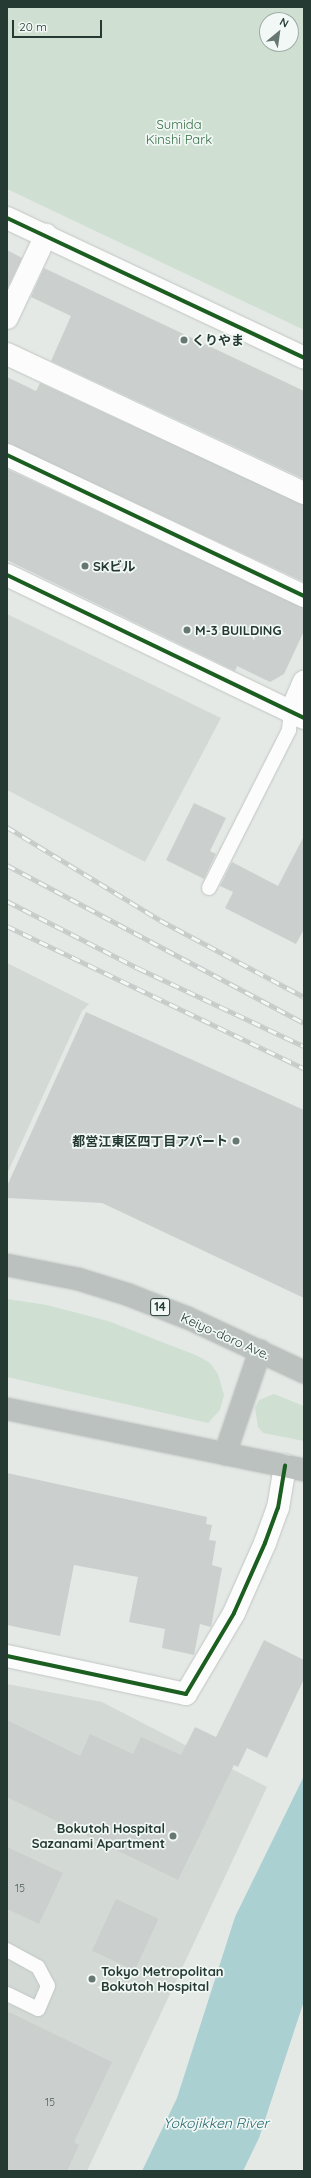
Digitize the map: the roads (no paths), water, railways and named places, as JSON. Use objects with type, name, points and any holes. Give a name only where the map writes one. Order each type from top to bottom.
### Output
[{"type":"highway","name":"Keiyo-doro Ave.","points":[[7,1265],[78,1279],[129,1295],[260,1351],[304,1372]]},
{"type":"highway","points":[[225,1454],[260,1351]]},
{"type":"highway","points":[[7,1409],[294,1468]]},
{"type":"street","points":[[7,218],[46,235],[304,358]]},
{"type":"street","points":[[7,318],[46,235]]},
{"type":"street","points":[[7,354],[304,493]]},
{"type":"street","points":[[7,455],[304,596]]},
{"type":"street","points":[[7,575],[297,715],[304,682]]},
{"type":"street","points":[[7,1656],[186,1694],[234,1614],[265,1543],[294,1468]]},
{"type":"lane","points":[[210,888],[297,715]]},
{"type":"lane","points":[[7,1950],[38,1967],[48,1986],[38,2009],[7,1994]]},
{"type":"water","name":"Yokojikken River","points":[[304,1776],[304,2001],[259,2138],[243,2171],[142,2171],[177,2098],[235,1917]]},
{"type":"railway","points":[[7,827],[160,920],[304,997]]},
{"type":"railway","points":[[7,865],[304,1023]]},
{"type":"railway","points":[[7,901],[138,968],[304,1046]]},
{"type":"railway","points":[[7,926],[304,1068]]},
{"type":"place","name":"くりやま","points":[[184,340]]},
{"type":"place","name":"SKビル","points":[[85,566]]},
{"type":"place","name":"M-3 BUILDING","points":[[187,630]]},
{"type":"place","name":"都営江東区四丁目アパート","points":[[236,1141]]},
{"type":"place","name":"Bokutoh Hospital Sazanami Apartment","points":[[173,1836]]},
{"type":"place","name":"Tokyo Metropolitan Bokutoh Hospital","points":[[92,1979]]},
{"type":"park label","name":"Sumida Kinshi Park","points":[[179,132]]}]
